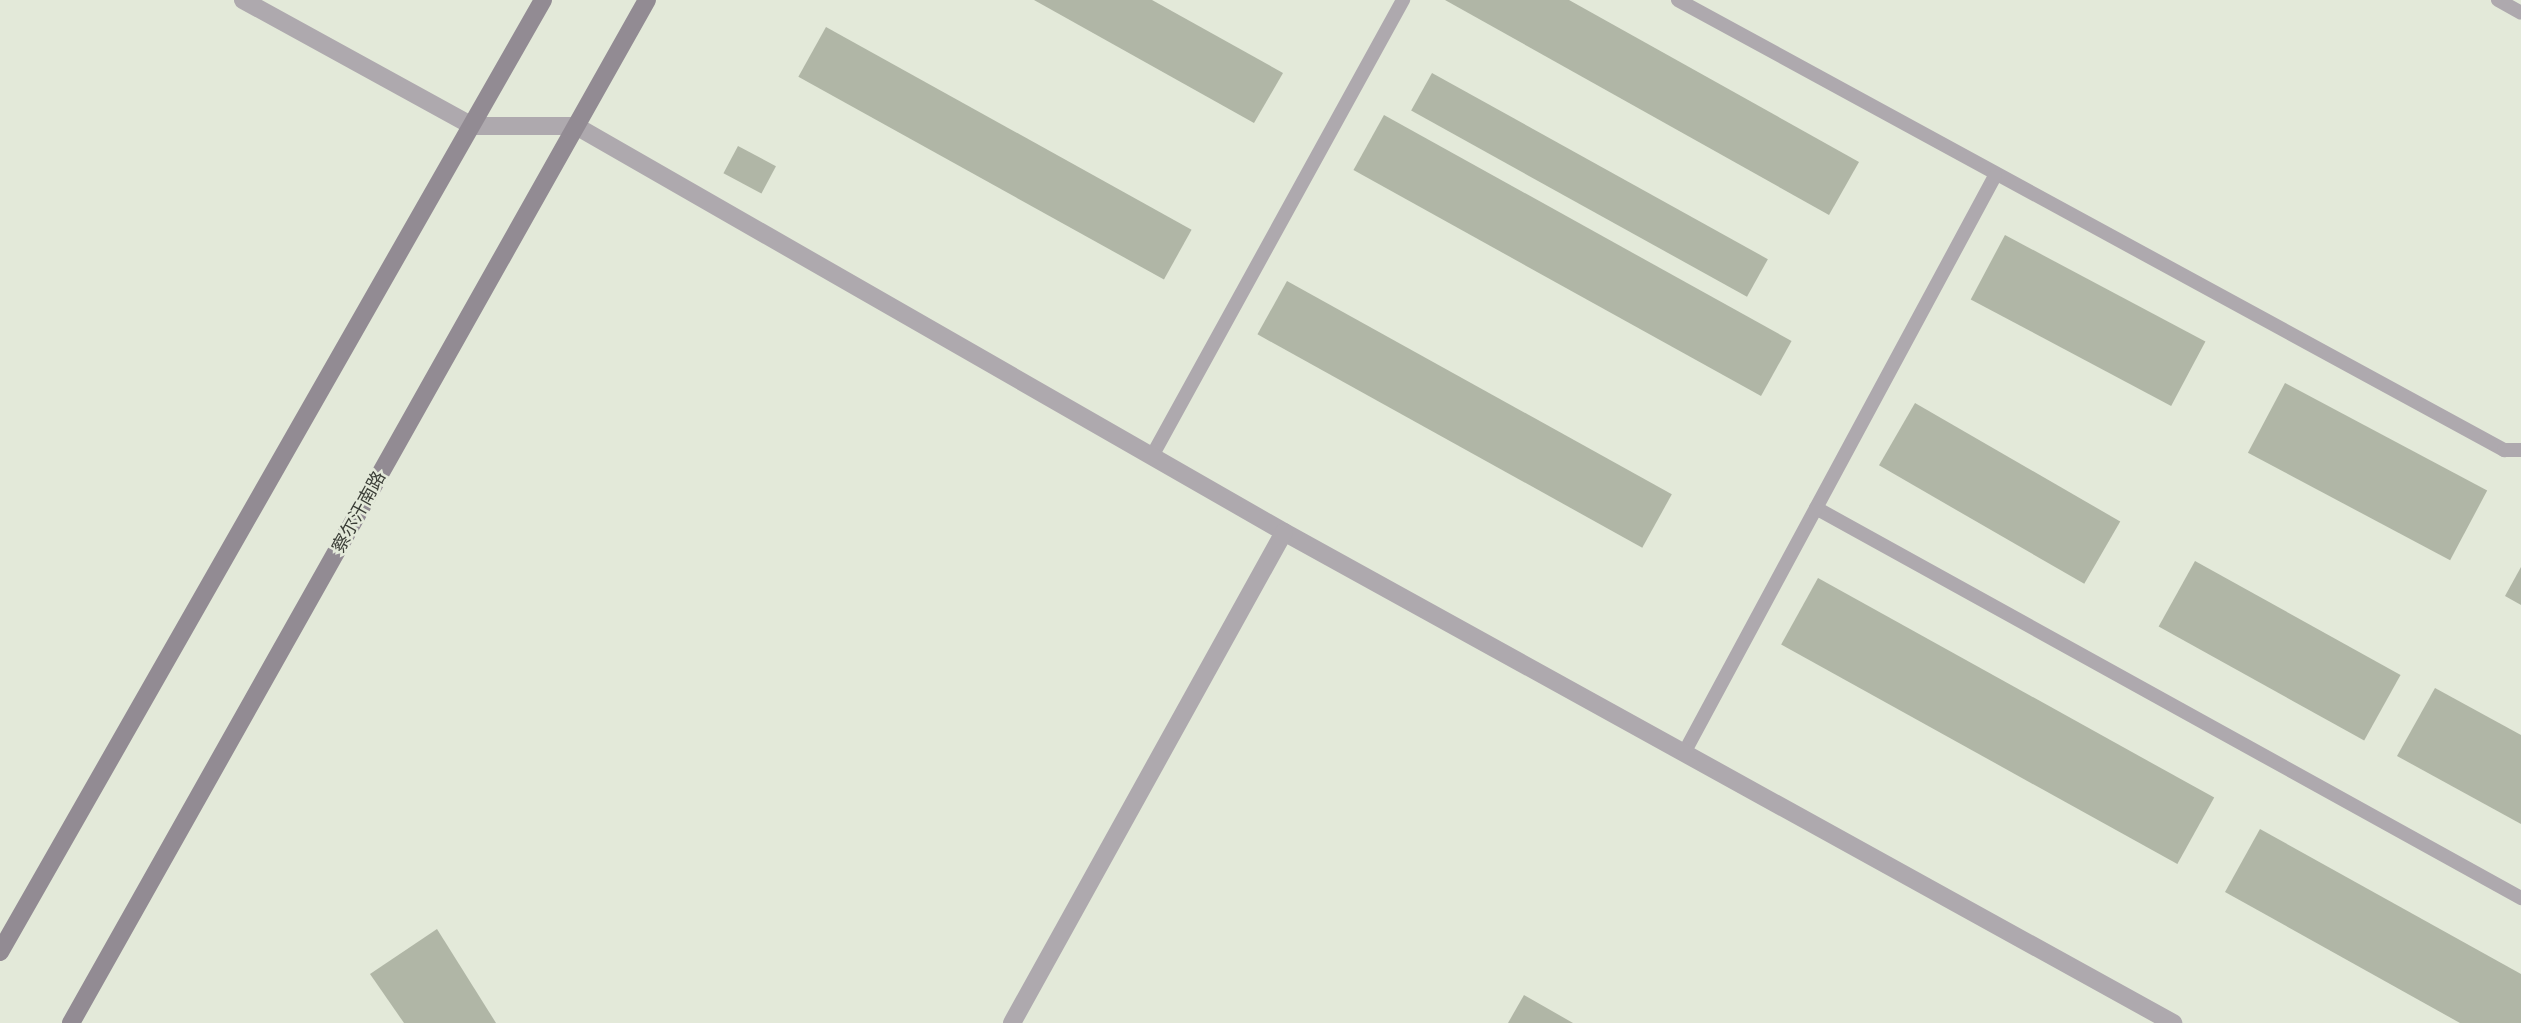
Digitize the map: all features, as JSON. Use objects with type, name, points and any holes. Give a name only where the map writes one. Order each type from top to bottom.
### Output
[{"type":"main road","points":[[0,952],[543,0]]},
{"type":"main road","name":"察尔汗南路","points":[[71,1023],[647,0]]},
{"type":"street","points":[[243,0],[472,126],[576,126],[1284,531],[2173,1023]]},
{"type":"street","points":[[1012,1023],[1284,531]]},
{"type":"lane","points":[[1152,456],[1403,0]]},
{"type":"lane","points":[[1678,0],[1995,176],[2504,450],[2521,450]]},
{"type":"lane","points":[[2498,0],[2521,12]]},
{"type":"lane","points":[[1684,752],[1995,176]]},
{"type":"lane","points":[[1815,508],[2521,898]]},
{"type":"building","points":[[1034,0],[1152,0],[1283,73],[1254,123]]},
{"type":"building","points":[[1445,0],[1569,0],[1859,162],[1829,215]]},
{"type":"building","points":[[826,27],[1192,230],[1164,280],[798,77]]},
{"type":"building","points":[[1432,73],[1768,259],[1747,297],[1411,111]]},
{"type":"building","points":[[1384,115],[1792,341],[1761,396],[1353,170]]},
{"type":"building","points":[[738,146],[776,166],[761,194],[723,173]]},
{"type":"building","points":[[2005,235],[2205,342],[2171,406],[1971,299]]},
{"type":"building","points":[[1287,281],[1672,494],[1642,548],[1257,334]]},
{"type":"building","points":[[2285,383],[2487,491],[2450,560],[2248,453]]},
{"type":"building","points":[[1915,403],[2120,521],[2084,584],[1879,465]]},
{"type":"building","points":[[2195,561],[2401,675],[2364,741],[2159,627]]},
{"type":"building","points":[[2521,567],[2521,605],[2505,596]]},
{"type":"building","points":[[1818,578],[2214,798],[2177,864],[1781,644]]},
{"type":"building","points":[[2435,688],[2521,735],[2521,824],[2397,756]]},
{"type":"building","points":[[2260,829],[2521,974],[2521,1023],[2460,1023],[2225,892]]},
{"type":"building","points":[[437,929],[496,1023],[404,1023],[370,974]]},
{"type":"building","points":[[1524,995],[1573,1023],[1508,1023]]}]
